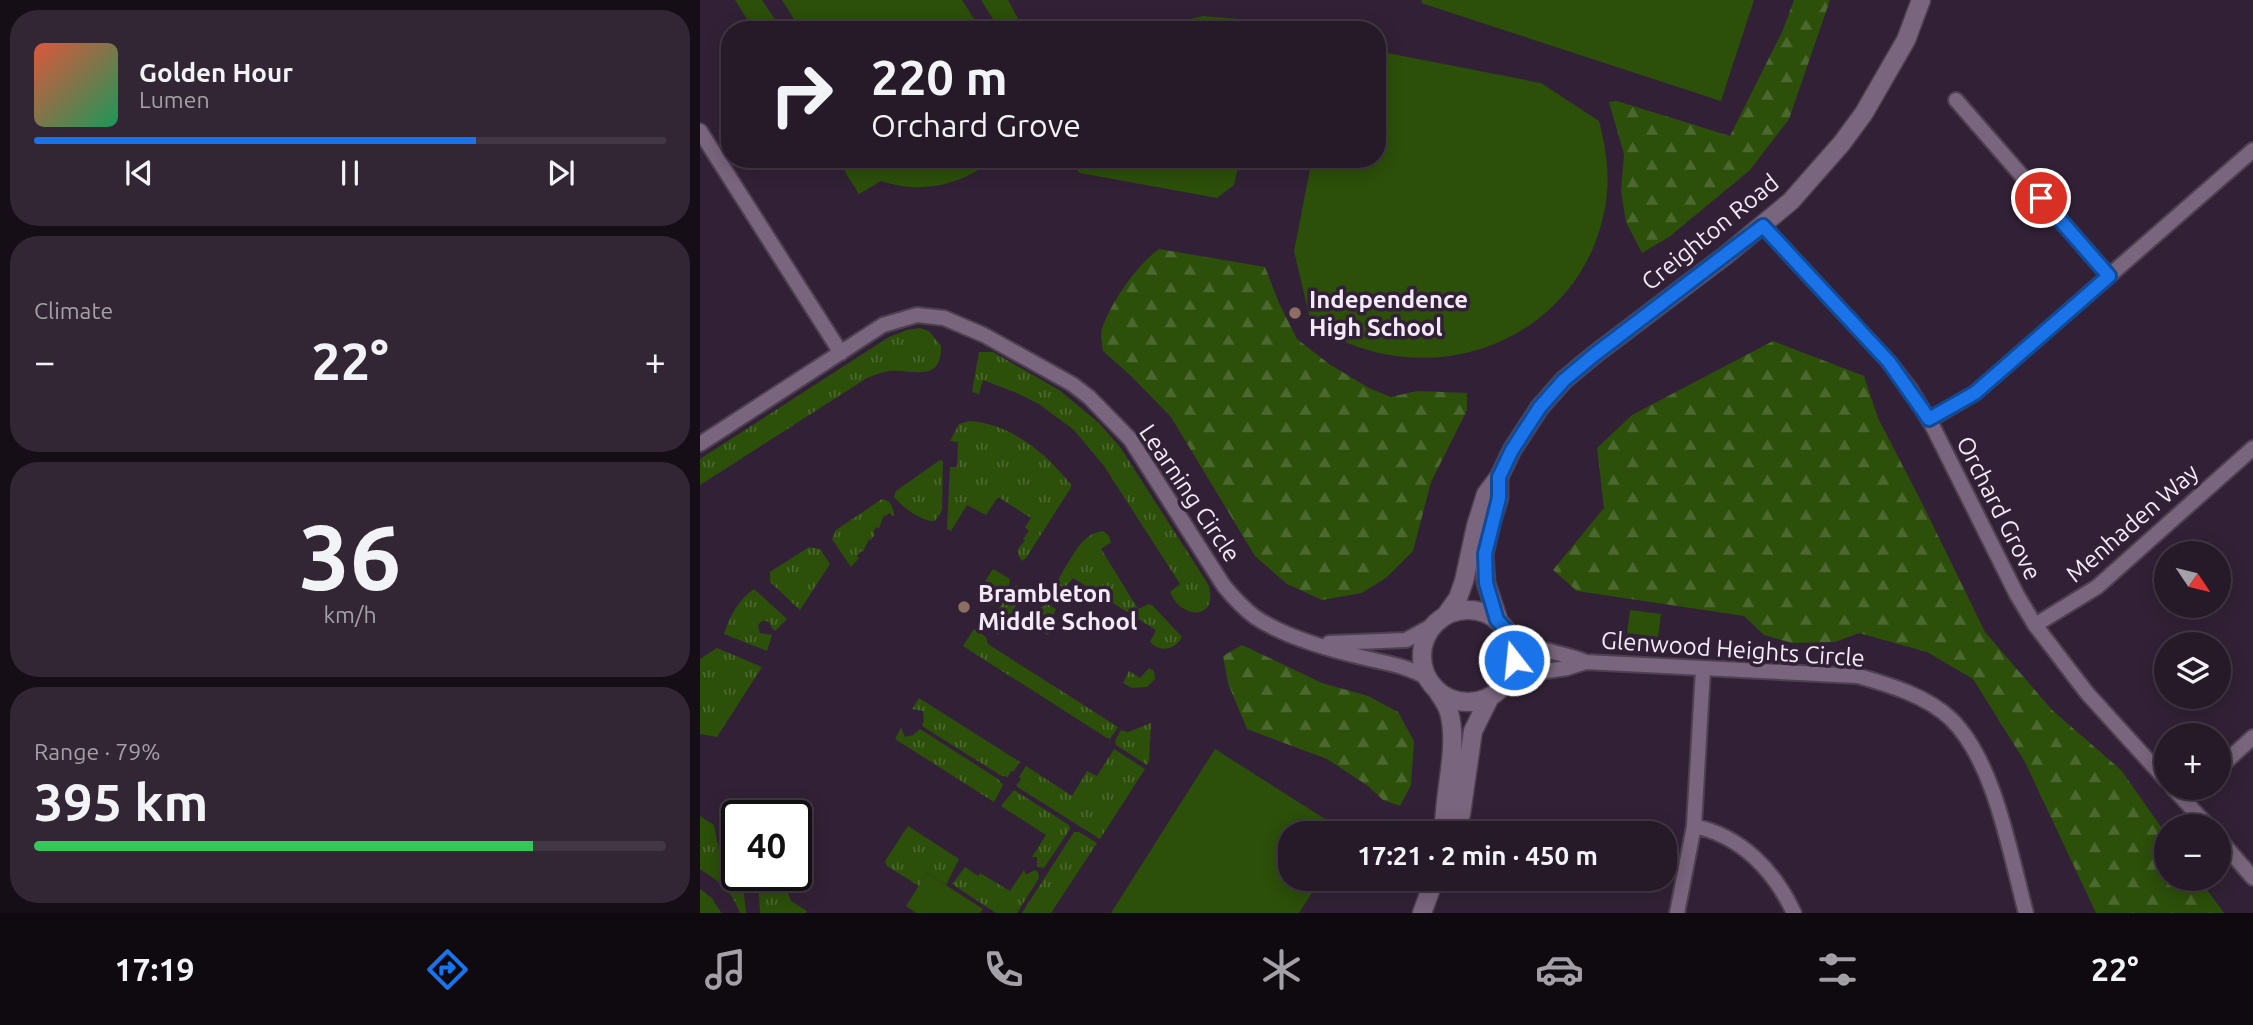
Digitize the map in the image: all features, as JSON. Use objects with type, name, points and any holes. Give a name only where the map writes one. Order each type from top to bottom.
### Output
[{"type":"street","name":"Creighton Road","points":[[1444,821],[1452,754],[1452,730],[1448,709],[1422,665],[1422,652],[1425,638],[1458,597],[1486,494],[1499,477],[1525,428],[1564,380],[1763,226],[1791,201],[1817,172],[1864,113],[1906,40],[1921,0]]},
{"type":"street","points":[[1955,100],[2109,276]]},
{"type":"street","points":[[700,131],[721,164]]},
{"type":"street","points":[[1929,419],[1975,393],[2253,149]]},
{"type":"street","points":[[724,168],[841,353]]},
{"type":"street","name":"Orchard Grove","points":[[1763,226],[1889,362],[1929,419],[2017,595],[2035,625],[2087,693],[2154,767]]},
{"type":"street","name":"Learning Circle","points":[[700,444],[883,325],[917,315],[944,318],[984,335],[1072,384],[1089,397],[1130,439],[1224,586],[1255,617],[1314,643],[1416,671],[1433,685]]},
{"type":"street","name":"Menhaden Way","points":[[2035,625],[2097,587],[2253,448]]},
{"type":"street","name":"Creighton Road","points":[[1499,477],[1499,498],[1485,554],[1486,583],[1514,646],[1511,673],[1504,685]]},
{"type":"street","points":[[1439,620],[1459,610],[1472,609],[1486,612],[1503,626]]},
{"type":"street","name":"Learning Circle","points":[[1314,643],[1406,640],[1439,620]]},
{"type":"street","name":"Glenwood Heights Circle","points":[[1503,626],[1530,647],[1568,655],[1586,662],[1858,676],[1886,684],[1933,706],[1950,718],[1968,739],[1992,788],[2026,913]]},
{"type":"street","name":"Glenwood Heights Circle","points":[[1504,685],[1525,674],[1567,668],[1586,662]]},
{"type":"street","points":[[1677,913],[1694,826],[1703,669]]},
{"type":"street","points":[[1433,685],[1450,699],[1463,702],[1477,702],[1490,697],[1504,685]]},
{"type":"street","points":[[1457,821],[1461,814],[1473,731],[1490,697]]},
{"type":"street","points":[[2231,757],[2253,737]]},
{"type":"street","points":[[2185,800],[2197,814]]},
{"type":"street","points":[[1694,826],[1713,830],[1745,848],[1773,877],[1794,913]]},
{"type":"street","points":[[2231,853],[2253,878]]},
{"type":"street","points":[[1422,913],[1430,891]]},
{"type":"green space","points":[[735,0],[762,0],[776,21],[748,21]]},
{"type":"green space","points":[[782,0],[962,0],[975,21],[795,21]]},
{"type":"green space","points":[[981,0],[1008,0],[1019,21],[994,21]]},
{"type":"green space","points":[[1422,0],[1754,0],[1721,101],[1421,3]]},
{"type":"green space","points":[[1794,0],[1830,0],[1789,119],[1750,170],[1669,237],[1642,253],[1626,222],[1621,191],[1624,154],[1609,102],[1617,101],[1730,136],[1783,30]]},
{"type":"green space","points":[[1203,16],[1251,21],[1181,21]]},
{"type":"green space","points":[[1386,53],[1541,83],[1599,121],[1608,181],[1595,244],[1575,281],[1547,311],[1514,335],[1476,350],[1435,357],[1392,355],[1344,342],[1310,319],[1294,251],[1310,168],[1386,168]]},
{"type":"green space","points":[[843,168],[982,168],[955,181],[926,187],[881,181],[859,194]]},
{"type":"green space","points":[[1075,168],[1238,168],[1234,185],[1217,198],[1080,173]]},
{"type":"green space","points":[[1159,249],[1265,267],[1297,339],[1329,364],[1369,388],[1391,397],[1417,391],[1467,393],[1467,410],[1431,482],[1413,551],[1387,577],[1362,593],[1322,600],[1287,584],[1255,556],[1171,417],[1103,351],[1101,331],[1118,296],[1134,274]]},
{"type":"green space","points":[[920,328],[929,331],[941,346],[940,358],[931,370],[890,371],[867,378],[700,485],[700,459],[889,337]]},
{"type":"green space","points":[[1773,341],[1864,376],[1878,418],[1985,632],[2052,710],[2121,770],[2154,817],[2154,891],[2208,891],[2224,913],[2096,913],[2025,762],[1973,679],[1927,652],[1859,633],[1835,642],[1792,643],[1764,635],[1744,616],[1577,591],[1553,570],[1604,508],[1597,448],[1632,415]]},
{"type":"green space","points":[[979,352],[993,352],[1059,390],[1099,423],[1120,447],[1208,584],[1209,605],[1204,610],[1190,612],[1176,601],[1170,592],[1180,584],[1104,466],[1074,430],[1039,404],[983,380],[979,394],[972,392]]},
{"type":"green space","points":[[970,421],[985,423],[1014,434],[1040,452],[1072,486],[1022,561],[1018,551],[1029,531],[1025,527],[1031,518],[998,497],[986,515],[967,505],[951,531],[947,529],[950,467],[957,467],[958,442],[950,441],[959,424]]},
{"type":"green space","points":[[940,460],[943,461],[942,510],[935,521],[930,521],[913,513],[894,497],[896,491]]},
{"type":"green space","points":[[882,499],[891,504],[894,514],[884,515],[879,528],[876,527],[873,532],[875,534],[851,567],[832,539],[836,530]]},
{"type":"green space","points":[[1103,531],[1111,542],[1101,549],[1138,609],[1149,604],[1153,606],[1182,637],[1175,645],[1158,648],[1150,642],[1156,630],[1073,578],[1065,588],[1059,585],[1059,578],[1082,542]]},
{"type":"green space","points":[[809,547],[820,549],[830,564],[800,610],[770,582],[770,572]]},
{"type":"green space","points":[[993,569],[1010,579],[996,604],[992,605],[976,595]]},
{"type":"green space","points":[[1017,585],[1020,599],[998,635],[990,629],[989,624],[1012,588]]},
{"type":"green space","points":[[754,589],[787,619],[775,631],[769,622],[763,621],[759,624],[760,633],[772,635],[767,651],[724,634],[735,609]]},
{"type":"green space","points":[[1047,604],[1056,609],[1051,620],[1056,625],[1048,635],[1040,627],[1038,620],[1040,608]]},
{"type":"green space","points":[[1630,610],[1661,614],[1658,637],[1627,633]]},
{"type":"green space","points":[[974,629],[986,637],[988,644],[1118,727],[1110,739],[963,646]]},
{"type":"green space","points":[[1242,645],[1322,683],[1368,696],[1398,712],[1414,741],[1411,785],[1400,806],[1383,800],[1368,786],[1327,759],[1247,729],[1228,683],[1223,656]]},
{"type":"green space","points":[[717,648],[762,667],[717,737],[700,734],[700,659]]},
{"type":"green space","points":[[1149,668],[1154,671],[1155,679],[1147,687],[1132,688],[1123,683],[1129,671],[1140,678]]},
{"type":"green space","points":[[919,698],[1020,762],[1013,772],[1011,771],[1008,777],[1000,775],[922,726],[923,711],[912,709]]},
{"type":"green space","points":[[1151,723],[1147,765],[1116,745],[1115,741],[1121,730],[1128,732]]},
{"type":"green space","points":[[901,728],[905,737],[920,729],[998,779],[1003,785],[994,802],[895,739]]},
{"type":"green space","points":[[1114,749],[1145,769],[1100,839],[1016,786],[1026,766],[1072,796],[1087,771],[1097,776]]},
{"type":"green space","points":[[1215,749],[1328,821],[1278,821],[1278,891],[1313,891],[1299,913],[1111,913]]},
{"type":"green space","points":[[1014,790],[1069,825],[1070,829],[1044,868],[1037,867],[1037,857],[1032,857],[1046,835],[1001,806]]},
{"type":"green space","points":[[700,816],[714,825],[721,852],[721,885],[700,869]]},
{"type":"green space","points":[[908,826],[959,859],[946,885],[927,873],[919,886],[887,866],[885,861]]},
{"type":"green space","points":[[1074,832],[1079,832],[1097,843],[1051,913],[1022,913]]},
{"type":"green space","points":[[965,867],[1010,891],[1024,870],[1026,875],[1035,870],[1039,878],[1017,913],[996,913],[952,884]]},
{"type":"green space","points":[[927,873],[983,909],[980,913],[916,913],[906,906]]},
{"type":"green space","points":[[700,889],[712,898],[721,913],[700,913]]},
{"type":"green space","points":[[727,891],[744,891],[746,913],[740,913]]},
{"type":"green space","points":[[759,891],[785,891],[791,901],[807,911],[806,913],[760,913]]},
{"type":"place","name":"Independence High School","points":[[1295,313]]},
{"type":"place","name":"Brambleton Middle School","points":[[964,607]]},
{"type":"route","points":[[1514,660],[1514,646],[1509,633],[1497,620],[1486,583],[1485,554],[1499,498],[1499,477],[1525,428],[1564,380],[1763,226],[1889,362],[1929,419],[1975,393],[2109,276],[2041,198]]}]
